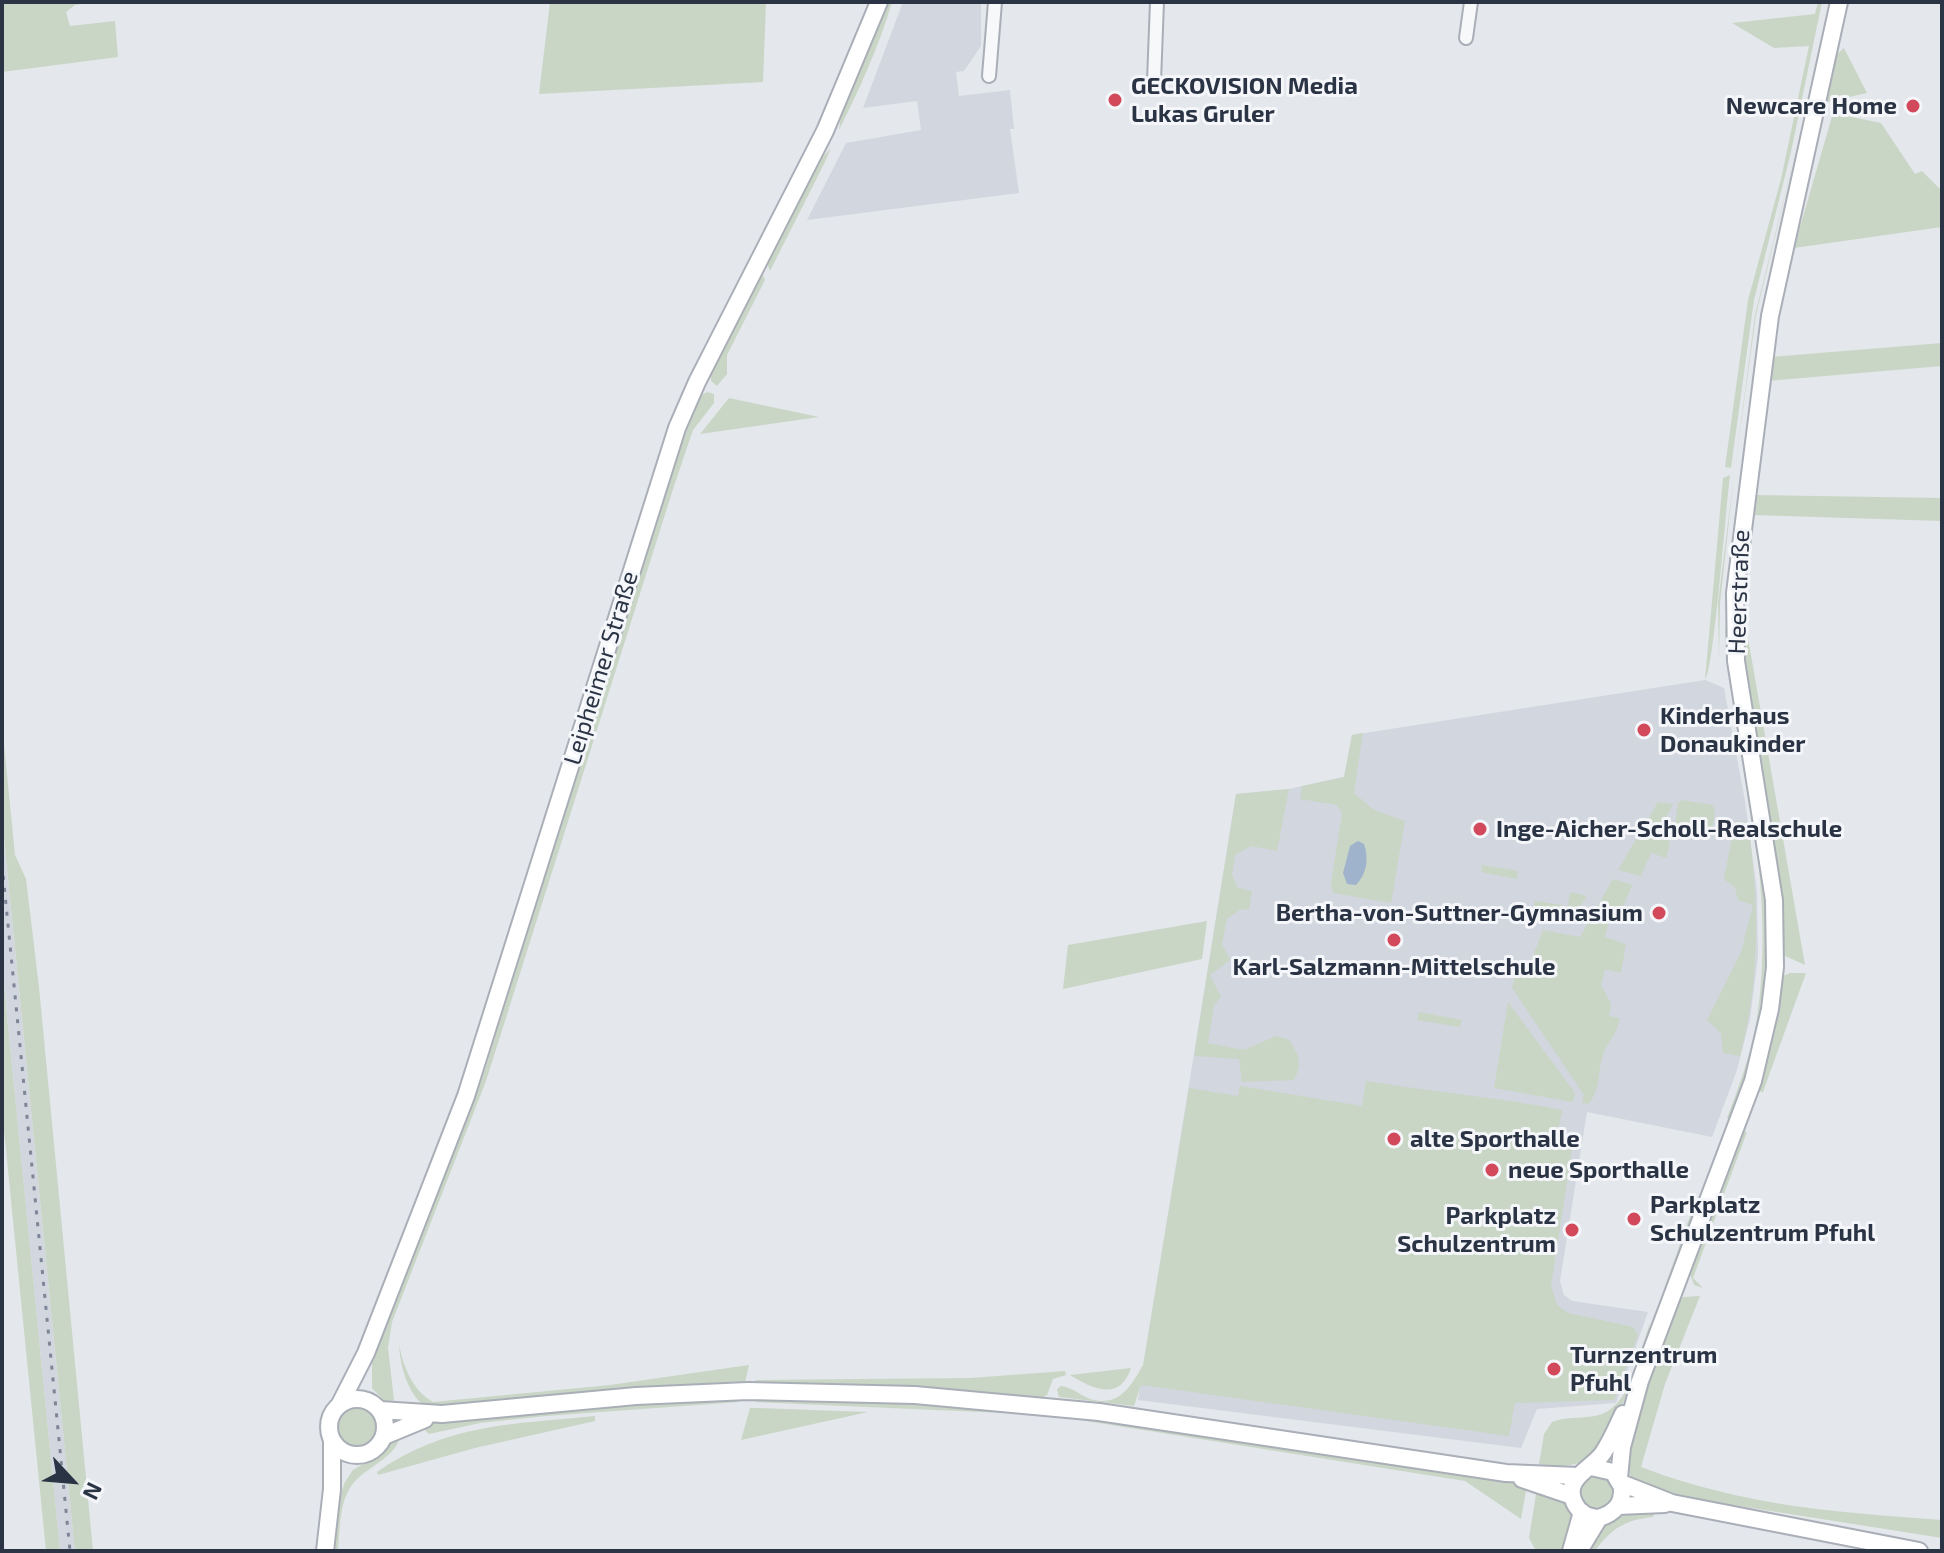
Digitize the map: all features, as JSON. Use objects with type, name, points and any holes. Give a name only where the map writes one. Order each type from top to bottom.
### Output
[{"type":"street","name":"Leipheimer Straße","points":[[340,1404],[366,1353],[466,1096],[677,428],[697,382],[847,84],[879,2]]},
{"type":"street","points":[[989,76],[995,2]]},
{"type":"street","points":[[1154,81],[1157,2]]},
{"type":"street","points":[[1466,38],[1471,2]]},
{"type":"street","name":"Heerstraße","points":[[1620,1481],[1622,1447],[1640,1381],[1753,1081],[1770,1009],[1775,967],[1774,900],[1736,661],[1735,593],[1770,316],[1839,2]]},
{"type":"street","name":"Leipheimer Straße","points":[[366,1353],[365,1385],[376,1406]]},
{"type":"street","name":"Heerstraße","points":[[1584,1472],[1605,1451],[1640,1381]]},
{"type":"street","points":[[325,1551],[332,1489],[330,1420],[340,1404],[354,1399],[376,1406],[442,1414],[636,1396],[732,1392],[915,1395],[1099,1412],[1506,1473],[1584,1472],[1605,1468],[1620,1481],[1672,1503],[1919,1551]]},
{"type":"street","points":[[376,1406],[385,1423],[384,1436]]},
{"type":"street","points":[[332,1489],[346,1466],[358,1455],[373,1450],[384,1436],[442,1414]]},
{"type":"street","points":[[332,1440],[343,1451],[358,1455]]},
{"type":"street","points":[[1572,1496],[1584,1472]]},
{"type":"street","points":[[1506,1473],[1572,1496],[1582,1512],[1599,1518]]},
{"type":"street","points":[[1618,1506],[1623,1495],[1620,1481]]},
{"type":"street","points":[[1579,1551],[1599,1518],[1618,1506],[1672,1503]]},
{"type":"street","points":[[1571,1551],[1582,1512]]},
{"type":"shaded area","points":[[903,2],[981,2],[981,46],[964,71],[956,72],[959,96],[1010,90],[1014,129],[1010,129],[1019,193],[807,220],[846,143],[921,130],[917,101],[863,108]]},
{"type":"shaded area","points":[[1705,680],[1724,688],[1745,801],[1757,891],[1758,956],[1750,1019],[1737,1070],[1712,1137],[1587,1112],[1560,1281],[1564,1295],[1572,1301],[1648,1312],[1616,1403],[1537,1409],[1521,1448],[1138,1400],[1236,794],[1289,789],[1344,777],[1352,735]]},
{"type":"shaded area","points":[[2,820],[75,1551],[60,1551],[2,963]]},
{"type":"green space","points":[[2,2],[92,2],[75,5],[66,12],[70,26],[115,21],[118,57],[2,72]]},
{"type":"green space","points":[[550,2],[766,2],[763,82],[539,94]]},
{"type":"green space","points":[[886,2],[892,2],[881,35],[839,130],[841,115]]},
{"type":"green space","points":[[1818,2],[1822,2],[1791,152],[1754,300],[1731,468],[1725,467],[1748,300],[1781,179],[1809,46],[1774,48],[1732,23],[1815,14]]},
{"type":"green space","points":[[1844,48],[1867,93],[1827,102],[1835,56]]},
{"type":"green space","points":[[1833,113],[1881,123],[1915,174],[1922,171],[1942,191],[1942,227],[1794,248]]},
{"type":"green space","points":[[831,148],[770,271],[766,261],[818,162]]},
{"type":"green space","points":[[1796,150],[1756,315],[1735,468],[1755,315]]},
{"type":"green space","points":[[1784,215],[1742,464],[1761,312]]},
{"type":"green space","points":[[762,273],[765,280],[727,355],[727,374],[717,386],[711,381],[711,370]]},
{"type":"green space","points":[[1942,343],[1942,366],[1767,381],[1770,357]]},
{"type":"green space","points":[[707,392],[714,394],[714,403],[693,430],[674,486],[486,1081],[392,1322],[388,1348],[394,1400],[387,1404],[372,1388],[372,1363],[482,1079],[667,483],[700,396]]},
{"type":"green space","points":[[729,398],[819,417],[700,434]]},
{"type":"green space","points":[[1730,475],[1716,618],[1705,680],[1723,478]]},
{"type":"green space","points":[[1734,475],[1720,603],[1719,659],[1718,603]]},
{"type":"green space","points":[[1739,479],[1728,603],[1747,783],[1725,633]]},
{"type":"green space","points":[[1755,495],[1942,498],[1942,521],[1753,515]]},
{"type":"green space","points":[[1748,638],[1805,965],[1783,955],[1741,645]]},
{"type":"green space","points":[[2,724],[15,855],[26,879],[39,987],[93,1551],[75,1551],[2,818]]},
{"type":"green space","points":[[1363,733],[1354,793],[1374,810],[1405,821],[1391,903],[1333,893],[1331,883],[1342,813],[1337,805],[1300,799],[1302,786],[1344,777],[1352,735]]},
{"type":"green space","points":[[1289,789],[1277,851],[1251,846],[1235,855],[1232,875],[1238,888],[1252,891],[1249,910],[1241,909],[1227,919],[1222,944],[1230,960],[1210,975],[1221,997],[1214,1005],[1208,1043],[1244,1050],[1276,1036],[1288,1039],[1299,1064],[1294,1080],[1242,1082],[1239,1059],[1194,1056],[1236,794]]},
{"type":"green space","points":[[1682,800],[1712,805],[1715,810],[1712,831],[1675,825],[1678,803]]},
{"type":"green space","points":[[1658,802],[1673,804],[1660,828],[1670,843],[1666,858],[1651,853],[1641,876],[1618,870]]},
{"type":"green space","points":[[1752,805],[1765,879],[1767,920],[1764,978],[1755,1036],[1730,1120],[1727,1118],[1752,1043],[1762,965],[1762,912]]},
{"type":"green space","points":[[1735,821],[1748,822],[1756,911],[1752,998],[1740,1056],[1723,1053],[1721,1033],[1707,1020],[1741,952],[1753,905],[1738,900],[1735,888],[1724,879]]},
{"type":"green space","points":[[1482,865],[1518,871],[1517,879],[1481,872]]},
{"type":"green space","points":[[1613,879],[1632,885],[1624,905],[1612,908],[1605,937],[1626,944],[1621,973],[1605,969],[1601,985],[1611,1004],[1609,1016],[1620,1018],[1603,1055],[1596,1091],[1588,1104],[1582,1103],[1584,1095],[1512,988],[1515,976],[1525,977],[1543,930],[1580,937]]},
{"type":"green space","points":[[1570,892],[1587,896],[1571,921],[1531,918],[1535,901],[1568,906]]},
{"type":"green space","points":[[1207,921],[1202,959],[1063,989],[1068,945]]},
{"type":"green space","points":[[2,964],[60,1551],[46,1551],[2,1110]]},
{"type":"green space","points":[[1790,973],[1806,973],[1763,1092],[1754,1090],[1778,978]]},
{"type":"green space","points":[[1508,1002],[1575,1093],[1573,1102],[1494,1088]]},
{"type":"green space","points":[[1419,1012],[1462,1020],[1460,1027],[1417,1020]]},
{"type":"green space","points":[[1366,1081],[1562,1110],[1558,1131],[1572,1150],[1551,1286],[1557,1305],[1568,1313],[1633,1327],[1638,1335],[1614,1400],[1515,1403],[1509,1436],[1141,1385],[1134,1406],[1059,1397],[1057,1389],[1061,1386],[1090,1399],[1116,1398],[1129,1387],[1143,1365],[1189,1088],[1238,1096],[1240,1086],[1362,1106]]},
{"type":"green space","points":[[1742,1131],[1747,1132],[1693,1278],[1703,1288],[1694,1285],[1690,1273]]},
{"type":"green space","points":[[1690,1208],[1695,1210],[1663,1292],[1690,1216]]},
{"type":"green space","points":[[1700,1296],[1665,1384],[1641,1467],[1716,1491],[1753,1499],[1826,1510],[1942,1520],[1942,1538],[1676,1496],[1645,1488],[1633,1479],[1626,1450],[1677,1304],[1683,1297]]},
{"type":"green space","points":[[1650,1323],[1643,1351],[1627,1393],[1600,1448],[1587,1460],[1573,1464],[1539,1464],[1544,1434],[1552,1422],[1595,1416],[1617,1403],[1632,1378]]},
{"type":"green space","points":[[399,1344],[410,1377],[419,1391],[433,1402],[610,1385],[749,1365],[745,1383],[739,1385],[431,1409],[411,1390],[401,1362]]},
{"type":"green space","points":[[1131,1368],[1120,1385],[1105,1390],[1070,1375]]},
{"type":"green space","points":[[1065,1371],[1066,1375],[1053,1379],[1047,1395],[1041,1398],[972,1391],[765,1385],[754,1380],[970,1378]]},
{"type":"green space","points":[[766,1398],[914,1402],[1049,1415],[754,1402]]},
{"type":"green space","points":[[730,1399],[739,1402],[546,1416],[480,1423],[429,1434],[423,1428],[425,1424],[545,1410]]},
{"type":"green space","points":[[356,1406],[371,1412],[377,1427],[371,1442],[356,1448],[341,1442],[335,1427],[341,1412]]},
{"type":"green space","points":[[750,1408],[758,1408],[868,1412],[741,1440]]},
{"type":"green space","points":[[1066,1413],[1527,1485],[1521,1519],[1465,1481],[1061,1417]]},
{"type":"green space","points":[[595,1416],[595,1421],[475,1448],[378,1475],[377,1472],[428,1444],[455,1435],[508,1425]]},
{"type":"green space","points":[[400,1433],[394,1449],[350,1488],[342,1510],[338,1551],[331,1551],[335,1510],[345,1482],[353,1470],[384,1451]]},
{"type":"green space","points":[[1597,1474],[1610,1479],[1615,1492],[1610,1505],[1597,1510],[1584,1505],[1579,1492],[1584,1479]]},
{"type":"green space","points":[[1537,1488],[1567,1503],[1572,1517],[1564,1551],[1536,1551],[1529,1538]]},
{"type":"green space","points":[[1632,1509],[1656,1509],[1653,1517],[1627,1523],[1607,1536],[1595,1551],[1585,1551],[1600,1526]]},
{"type":"water","points":[[1358,841],[1364,844],[1366,866],[1356,885],[1347,884],[1343,873],[1350,846]]},
{"type":"railway","points":[[2,864],[70,1551]]},
{"type":"place","name":"GECKOVISION Media Lukas Gruler","points":[[1115,100]]},
{"type":"place","name":"Newcare Home","points":[[1913,106]]},
{"type":"place","name":"Kinderhaus Donaukinder","points":[[1644,730]]},
{"type":"place","name":"Inge-Aicher-Scholl-Realschule","points":[[1480,829]]},
{"type":"place","name":"Bertha-von-Suttner-Gymnasium","points":[[1659,913]]},
{"type":"place","name":"Karl-Salzmann-Mittelschule","points":[[1394,940]]},
{"type":"place","name":"alte Sporthalle","points":[[1394,1139]]},
{"type":"place","name":"neue Sporthalle","points":[[1492,1170]]},
{"type":"place","name":"Parkplatz Schulzentrum Pfuhl","points":[[1634,1219]]},
{"type":"place","name":"Parkplatz Schulzentrum","points":[[1572,1230]]},
{"type":"place","name":"Turnzentrum Pfuhl","points":[[1554,1369]]}]
